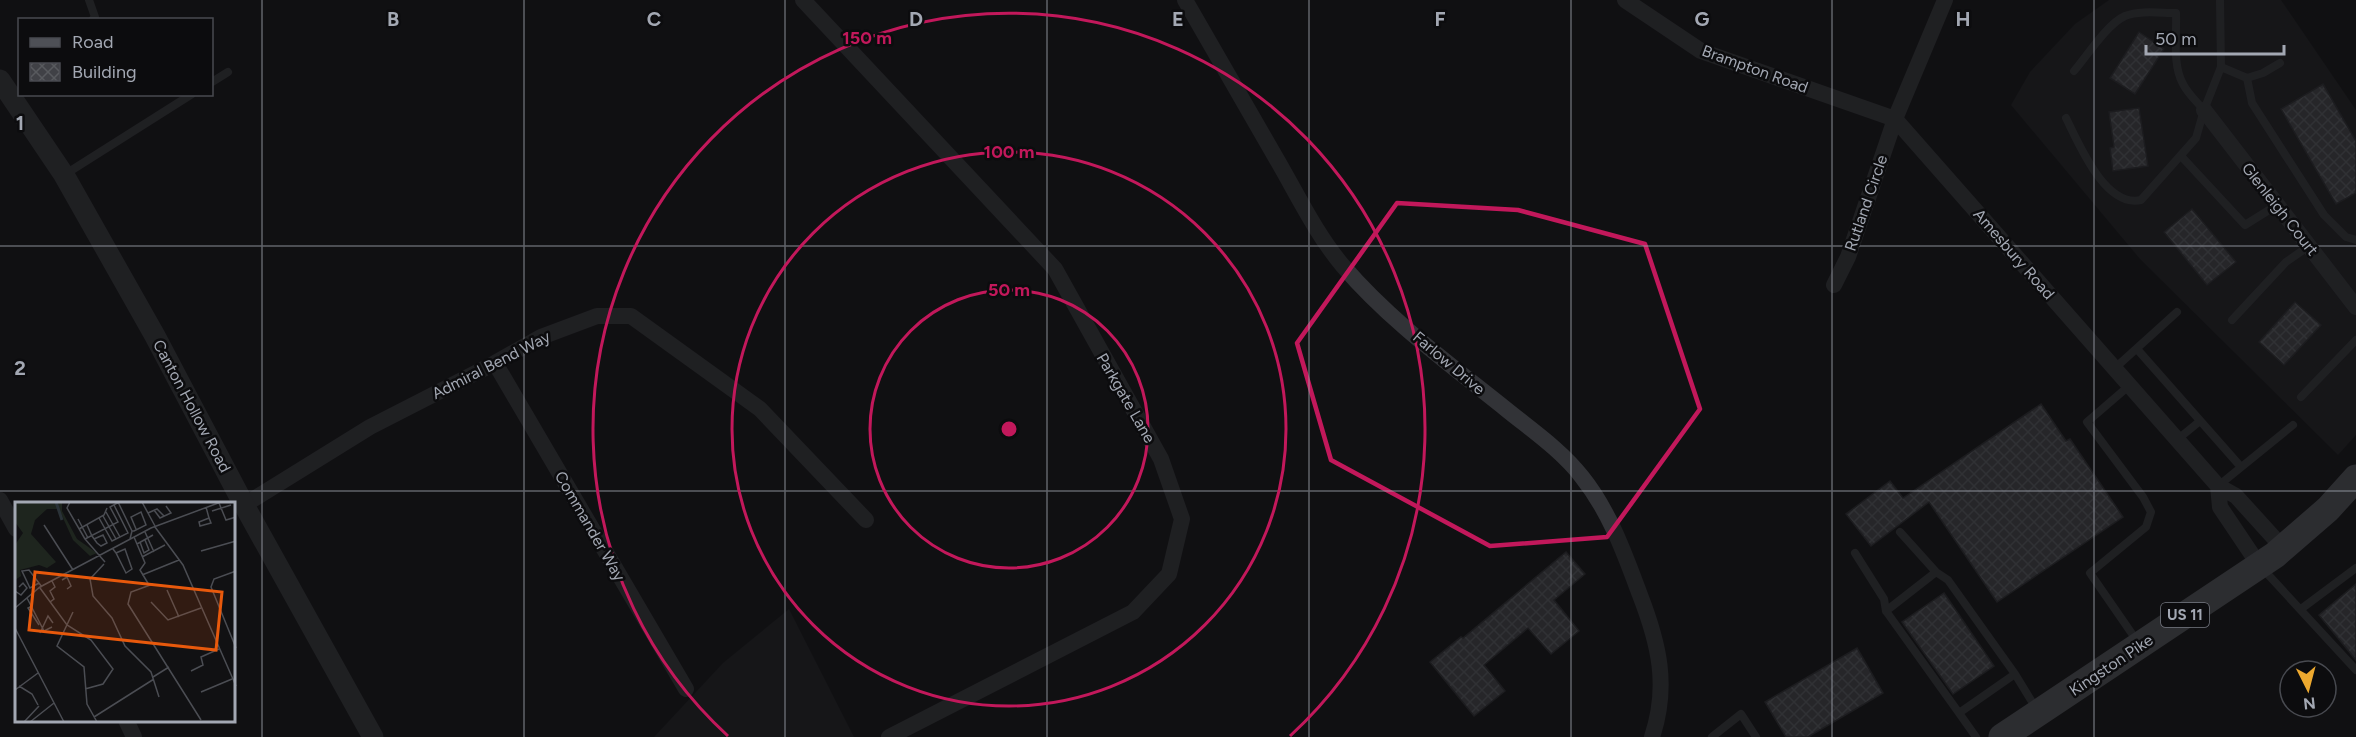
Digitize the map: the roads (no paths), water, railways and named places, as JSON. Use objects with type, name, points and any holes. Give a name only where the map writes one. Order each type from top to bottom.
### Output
[{"type":"main road","name":"Kingston Pike","points":[[2002,737],[2259,566],[2328,509],[2356,478]]},
{"type":"street","name":"Parkgate Lane","points":[[803,0],[1055,269],[1161,459],[1182,519],[1169,574],[1133,612],[919,730],[890,737]]},
{"type":"street","name":"Farlow Drive","points":[[1185,0],[1296,192],[1343,265],[1376,300],[1431,350],[1551,446],[1582,477],[1607,516],[1650,620],[1656,646],[1662,693],[1659,715],[1652,737]]},
{"type":"street","name":"Brampton Road","points":[[1625,0],[1701,51],[1895,119]]},
{"type":"street","points":[[1895,119],[1945,0]]},
{"type":"street","name":"Canton Hollow Road","points":[[10,88],[64,175],[155,336],[244,505],[373,737]]},
{"type":"street","name":"Glenleigh Court","points":[[2204,110],[2356,307]]},
{"type":"street","name":"Rutland Circle","points":[[1834,285],[1848,257],[1895,119]]},
{"type":"street","name":"Amesbury Road","points":[[1895,119],[2218,486],[2236,496],[2283,548]]},
{"type":"street","name":"Admiral Bend Way","points":[[244,505],[370,427],[541,337],[597,316],[631,316],[760,409],[866,520]]},
{"type":"street","name":"Commander Way","points":[[495,363],[686,689]]},
{"type":"street","name":"Amesbury Road","points":[[2218,486],[2220,507],[2259,566]]},
{"type":"street","points":[[0,500],[15,527]]},
{"type":"street","points":[[127,722],[134,737]]},
{"type":"lane","points":[[89,0],[94,18]]},
{"type":"lane","points":[[2066,118],[2096,174],[2120,198],[2126,201],[2141,200],[2196,138],[2221,67],[2220,0]]},
{"type":"lane","points":[[2074,71],[2115,23],[2125,16],[2137,13],[2176,13],[2180,78],[2204,110]]},
{"type":"lane","points":[[2221,67],[2247,78],[2263,73],[2280,63]]},
{"type":"lane","points":[[213,81],[228,72]]},
{"type":"lane","points":[[2247,78],[2252,103],[2324,215],[2346,237],[2356,240]]},
{"type":"lane","points":[[64,175],[189,96]]},
{"type":"lane","points":[[2181,156],[2245,225],[2277,205]]},
{"type":"lane","points":[[2232,320],[2286,262],[2309,246]]},
{"type":"lane","points":[[2115,368],[2177,312]]},
{"type":"lane","points":[[2301,397],[2356,340]]},
{"type":"lane","points":[[2137,349],[2241,467]]},
{"type":"lane","points":[[2130,386],[2087,422],[2143,497],[2151,512],[2150,519],[2140,533],[2090,573],[2140,646]]},
{"type":"lane","points":[[2178,439],[2200,421]]},
{"type":"lane","points":[[2218,486],[2293,425]]},
{"type":"lane","points":[[1900,532],[1936,572],[1948,580],[2039,713]]},
{"type":"lane","points":[[1855,553],[1884,599],[1886,611],[1976,737]]},
{"type":"lane","points":[[2259,566],[2356,670]]},
{"type":"lane","points":[[2301,609],[2356,568]]},
{"type":"lane","points":[[1886,611],[1936,572]]},
{"type":"lane","points":[[1959,713],[2014,674]]},
{"type":"lane","points":[[1712,737],[1741,714],[1756,737]]}]
